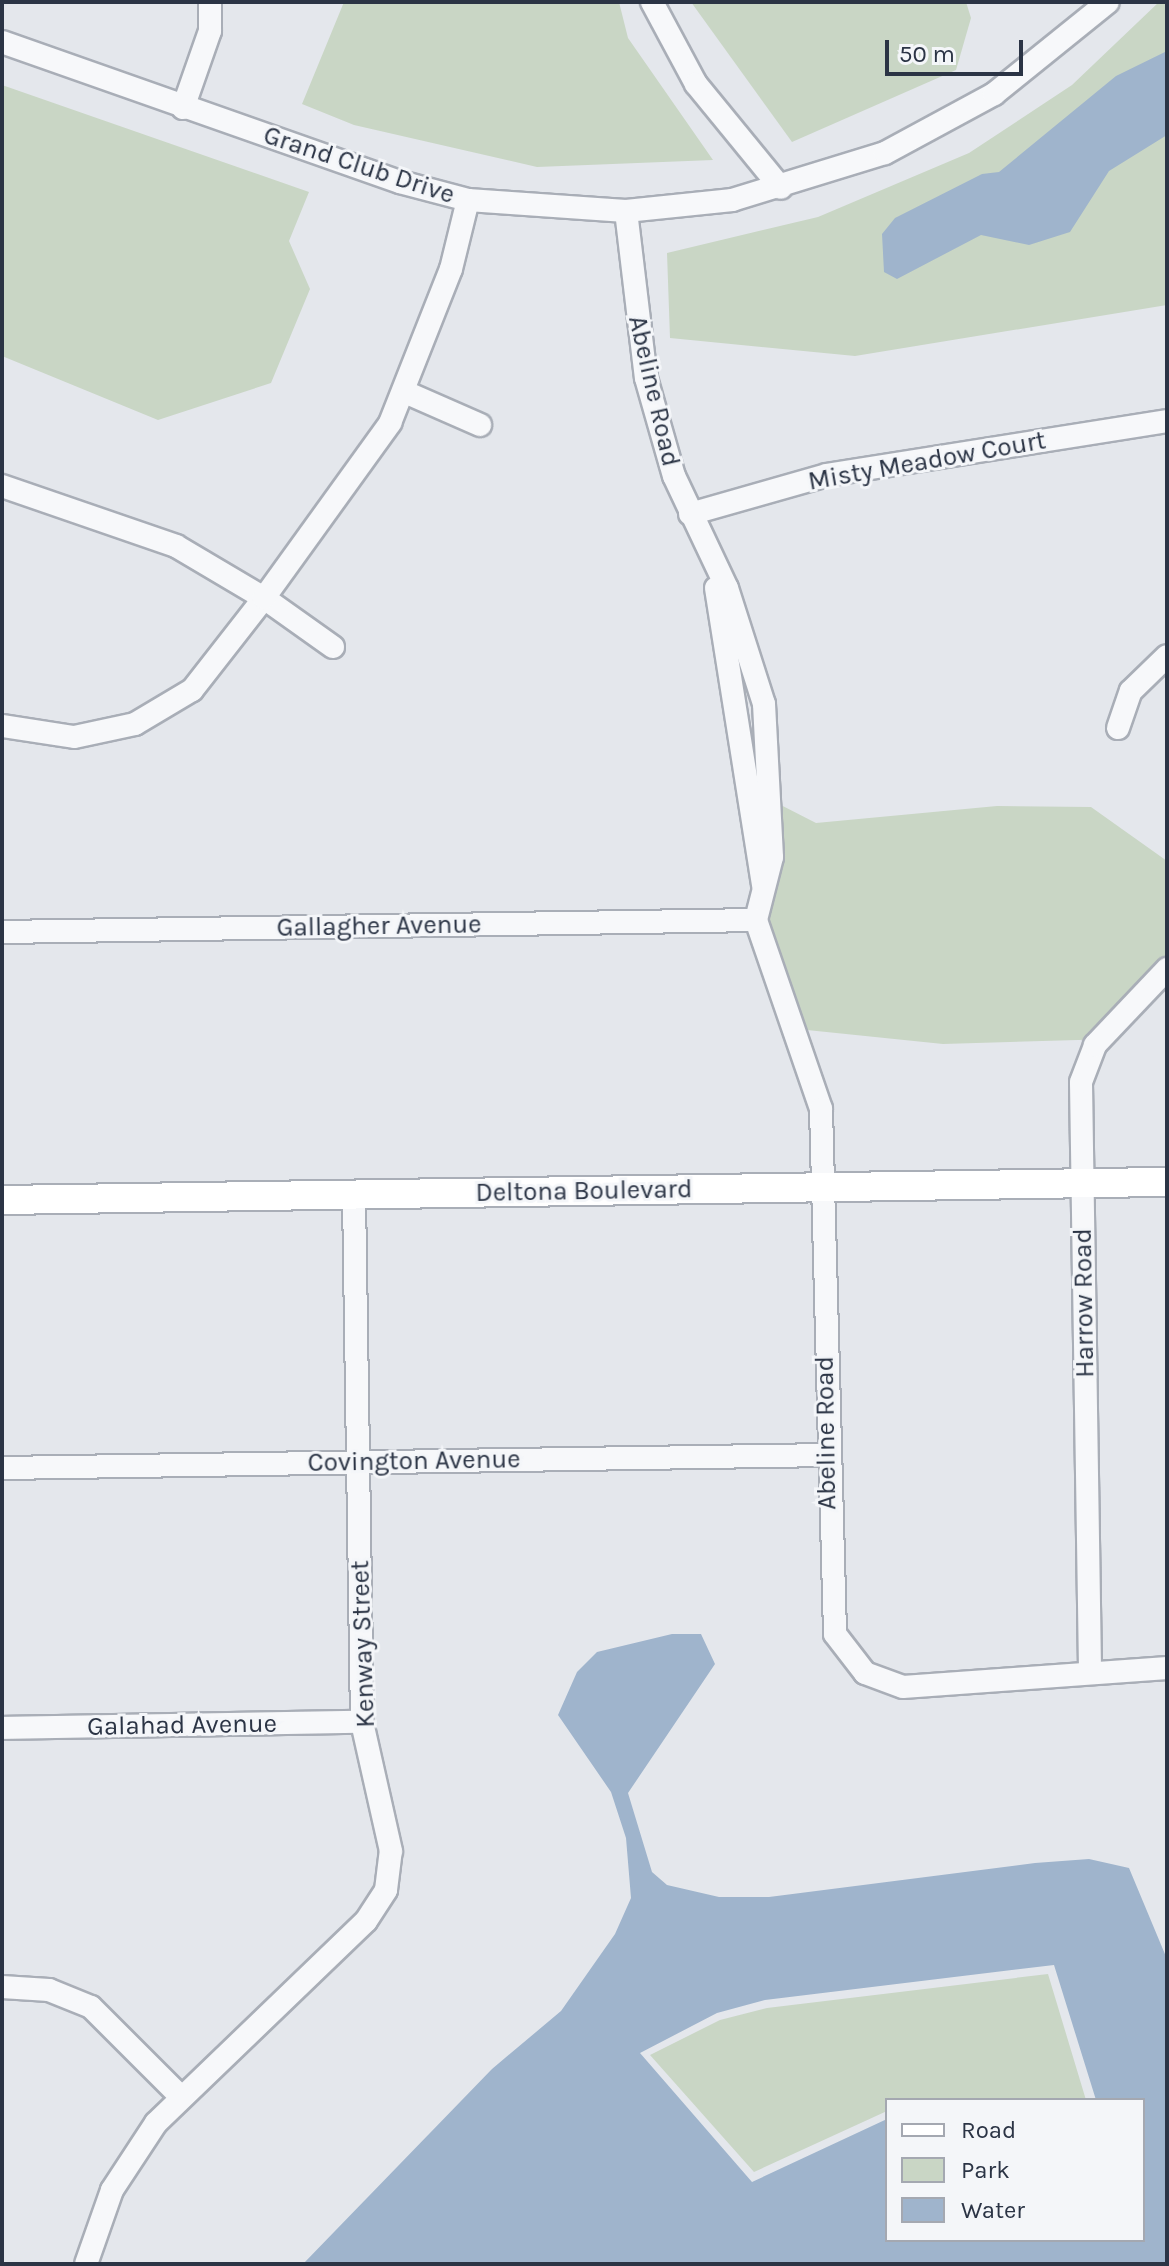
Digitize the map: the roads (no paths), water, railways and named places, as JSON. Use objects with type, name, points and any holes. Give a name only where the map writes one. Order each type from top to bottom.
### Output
[{"type":"main road","name":"Deltona Boulevard","points":[[2,1200],[1167,1182]]},
{"type":"street","points":[[183,108],[210,31],[210,2]]},
{"type":"street","points":[[652,2],[696,84],[781,188]]},
{"type":"street","name":"Grand Club Drive","points":[[2,42],[183,108],[468,200],[626,211],[781,188],[942,125],[1041,61],[1108,2]]},
{"type":"street","points":[[2,726],[74,737],[135,724],[192,690],[365,467],[405,392],[451,269],[468,200]]},
{"type":"street","name":"Abeline Road","points":[[626,211],[646,378],[690,514],[714,562],[754,658],[764,704],[772,857],[756,920],[817,1084],[823,1187],[830,1615],[842,1648],[865,1673],[923,1688],[1090,1669],[1167,1668]]},
{"type":"street","points":[[405,392],[480,425]]},
{"type":"street","name":"Misty Meadow Court","points":[[690,514],[827,475],[1167,421]]},
{"type":"street","points":[[2,486],[176,546],[264,598],[333,647]]},
{"type":"street","points":[[1118,728],[1131,691],[1167,656]]},
{"type":"street","name":"Gallagher Avenue","points":[[2,932],[756,920]]},
{"type":"street","name":"Harrow Road","points":[[1090,1669],[1082,1184],[1086,1063],[1167,969]]},
{"type":"street","name":"Kenway Street","points":[[86,2264],[119,2178],[181,2097],[366,1921],[386,1890],[391,1851],[362,1722],[354,1194]]},
{"type":"street","name":"Covington Avenue","points":[[2,1468],[827,1455]]},
{"type":"street","name":"Galahad Avenue","points":[[2,1728],[362,1722]]},
{"type":"street","points":[[2,1987],[49,1990],[91,2007],[181,2097]]},
{"type":"water","points":[[1167,51],[1167,135],[1109,171],[1070,232],[1029,245],[981,235],[897,279],[884,272],[882,234],[895,218],[982,174],[999,172],[1116,76]]},
{"type":"water","points":[[672,1634],[701,1634],[715,1664],[628,1793],[652,1872],[667,1885],[719,1897],[769,1897],[1035,1863],[1089,1859],[1129,1868],[1167,1959],[1167,2264],[303,2264],[492,2069],[561,2011],[615,1934],[631,1898],[626,1838],[611,1792],[558,1715],[577,1672],[597,1652]]}]
